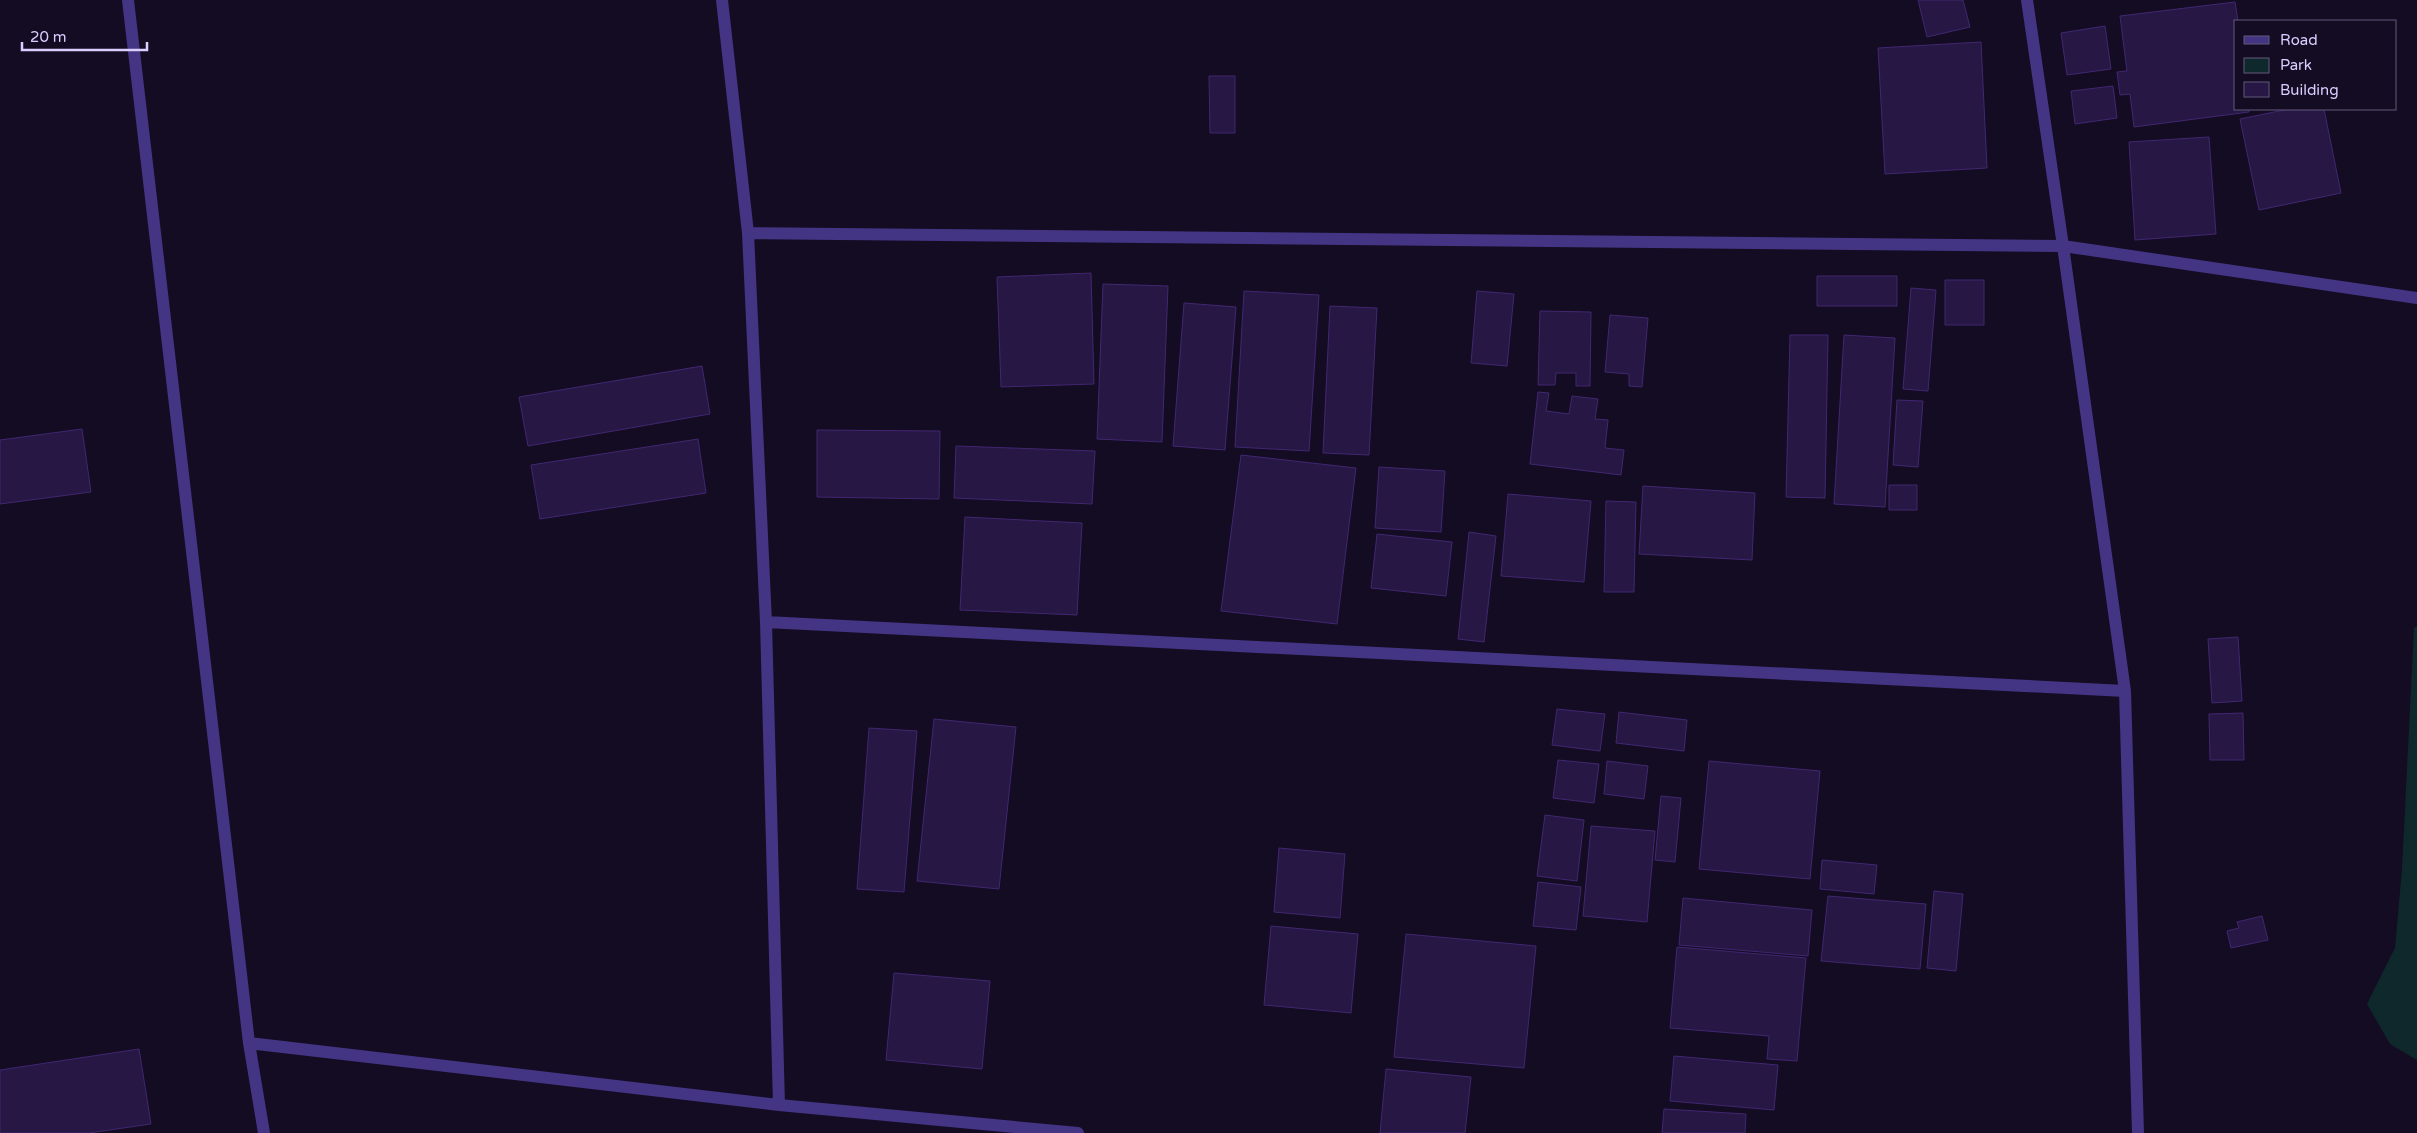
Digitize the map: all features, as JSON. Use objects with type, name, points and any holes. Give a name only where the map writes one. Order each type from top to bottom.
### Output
[{"type":"street","points":[[128,0],[249,1043],[264,1133]]},
{"type":"street","points":[[722,0],[748,233],[766,622],[779,1105]]},
{"type":"street","points":[[2027,0],[2125,691],[2138,1133]]},
{"type":"street","points":[[748,233],[2063,246],[2417,298]]},
{"type":"street","points":[[766,622],[2125,691]]},
{"type":"street","points":[[249,1043],[779,1105],[1078,1133]]},
{"type":"green space","points":[[2417,626],[2417,1060],[2390,1044],[2367,1004],[2395,948],[2402,869],[2414,628]]},
{"type":"building","points":[[1918,0],[1963,0],[1970,27],[1927,37]]},
{"type":"building","points":[[2235,2],[2238,20],[2234,20],[2234,110],[2249,110],[2249,112],[2134,127],[2130,94],[2120,95],[2117,72],[2127,71],[2120,16]]},
{"type":"building","points":[[2105,26],[2111,69],[2067,75],[2061,33]]},
{"type":"building","points":[[1981,42],[1987,168],[1885,174],[1878,48]]},
{"type":"building","points":[[1209,76],[1235,76],[1235,133],[1210,133]]},
{"type":"building","points":[[2113,86],[2117,118],[2075,124],[2071,91]]},
{"type":"building","points":[[2284,110],[2324,110],[2341,193],[2259,210],[2240,119]]},
{"type":"building","points":[[2209,137],[2216,234],[2135,240],[2129,142]]},
{"type":"building","points":[[1091,273],[1094,384],[1001,387],[997,277]]},
{"type":"building","points":[[1817,276],[1897,276],[1897,306],[1817,306]]},
{"type":"building","points":[[1945,280],[1984,280],[1984,325],[1945,325]]},
{"type":"building","points":[[1103,284],[1168,286],[1162,442],[1097,439]]},
{"type":"building","points":[[1911,288],[1936,290],[1928,391],[1903,389]]},
{"type":"building","points":[[1244,291],[1319,295],[1309,451],[1235,447]]},
{"type":"building","points":[[1477,291],[1514,294],[1507,366],[1471,363]]},
{"type":"building","points":[[1184,303],[1236,307],[1225,450],[1173,446]]},
{"type":"building","points":[[1330,306],[1377,308],[1369,455],[1323,453]]},
{"type":"building","points":[[1540,311],[1591,312],[1590,386],[1576,386],[1576,373],[1556,373],[1555,385],[1538,385]]},
{"type":"building","points":[[1610,315],[1648,318],[1642,387],[1629,386],[1629,374],[1605,372]]},
{"type":"building","points":[[1790,335],[1828,335],[1825,498],[1786,497]]},
{"type":"building","points":[[1844,335],[1895,338],[1885,507],[1834,504]]},
{"type":"building","points":[[702,366],[710,414],[528,446],[519,397]]},
{"type":"building","points":[[1538,392],[1549,393],[1546,411],[1569,414],[1572,396],[1598,399],[1595,419],[1608,420],[1605,448],[1624,450],[1621,475],[1530,464]]},
{"type":"building","points":[[1897,400],[1923,401],[1918,467],[1893,465]]},
{"type":"building","points":[[82,429],[91,492],[0,504],[0,440]]},
{"type":"building","points":[[817,430],[940,431],[939,499],[817,497]]},
{"type":"building","points":[[698,439],[706,493],[540,519],[531,465]]},
{"type":"building","points":[[956,446],[1095,451],[1092,504],[954,498]]},
{"type":"building","points":[[1241,455],[1356,468],[1337,624],[1221,611]]},
{"type":"building","points":[[1379,467],[1445,471],[1441,532],[1375,528]]},
{"type":"building","points":[[1889,485],[1917,485],[1917,510],[1889,510]]},
{"type":"building","points":[[1643,486],[1755,493],[1752,560],[1639,554]]},
{"type":"building","points":[[1508,494],[1591,501],[1584,582],[1501,576]]},
{"type":"building","points":[[1606,501],[1636,502],[1634,592],[1604,592]]},
{"type":"building","points":[[965,517],[1082,523],[1077,615],[960,610]]},
{"type":"building","points":[[1469,532],[1496,536],[1484,642],[1458,639]]},
{"type":"building","points":[[1377,534],[1452,542],[1446,596],[1371,588]]},
{"type":"building","points":[[2238,637],[2242,701],[2212,703],[2208,639]]},
{"type":"building","points":[[1557,709],[1605,714],[1600,751],[1552,745]]},
{"type":"building","points":[[1619,712],[1687,720],[1684,751],[1616,743]]},
{"type":"building","points":[[2243,713],[2244,760],[2210,760],[2209,714]]},
{"type":"building","points":[[934,719],[1016,727],[999,889],[917,881]]},
{"type":"building","points":[[869,728],[917,731],[904,892],[857,889]]},
{"type":"building","points":[[1558,760],[1599,764],[1594,803],[1553,798]]},
{"type":"building","points":[[1607,761],[1648,766],[1644,799],[1604,794]]},
{"type":"building","points":[[1709,761],[1820,771],[1810,879],[1699,869]]},
{"type":"building","points":[[1661,796],[1681,798],[1675,862],[1655,860]]},
{"type":"building","points":[[1545,815],[1584,820],[1577,881],[1537,876]]},
{"type":"building","points":[[1591,826],[1655,831],[1647,922],[1583,916]]},
{"type":"building","points":[[1279,848],[1345,854],[1340,918],[1274,912]]},
{"type":"building","points":[[1822,860],[1877,865],[1874,894],[1820,889]]},
{"type":"building","points":[[1538,882],[1581,887],[1576,930],[1533,926]]},
{"type":"building","points":[[1934,891],[1963,894],[1956,971],[1927,968]]},
{"type":"building","points":[[1828,896],[1926,904],[1920,969],[1821,961]]},
{"type":"building","points":[[1683,898],[1812,910],[1808,956],[1679,945]]},
{"type":"building","points":[[2262,916],[2268,940],[2231,948],[2227,931],[2239,928],[2237,922]]},
{"type":"building","points":[[1271,926],[1358,934],[1351,1013],[1264,1005]]},
{"type":"building","points":[[1406,934],[1536,946],[1524,1068],[1394,1057]]},
{"type":"building","points":[[1677,947],[1806,958],[1797,1061],[1767,1059],[1769,1036],[1670,1028]]},
{"type":"building","points":[[894,973],[990,981],[982,1069],[886,1060]]},
{"type":"building","points":[[139,1049],[151,1124],[89,1133],[0,1133],[0,1070]]},
{"type":"building","points":[[1674,1056],[1778,1065],[1774,1110],[1670,1101]]},
{"type":"building","points":[[1386,1069],[1471,1077],[1465,1133],[1380,1133]]},
{"type":"building","points":[[1664,1109],[1746,1114],[1745,1133],[1662,1133]]}]
